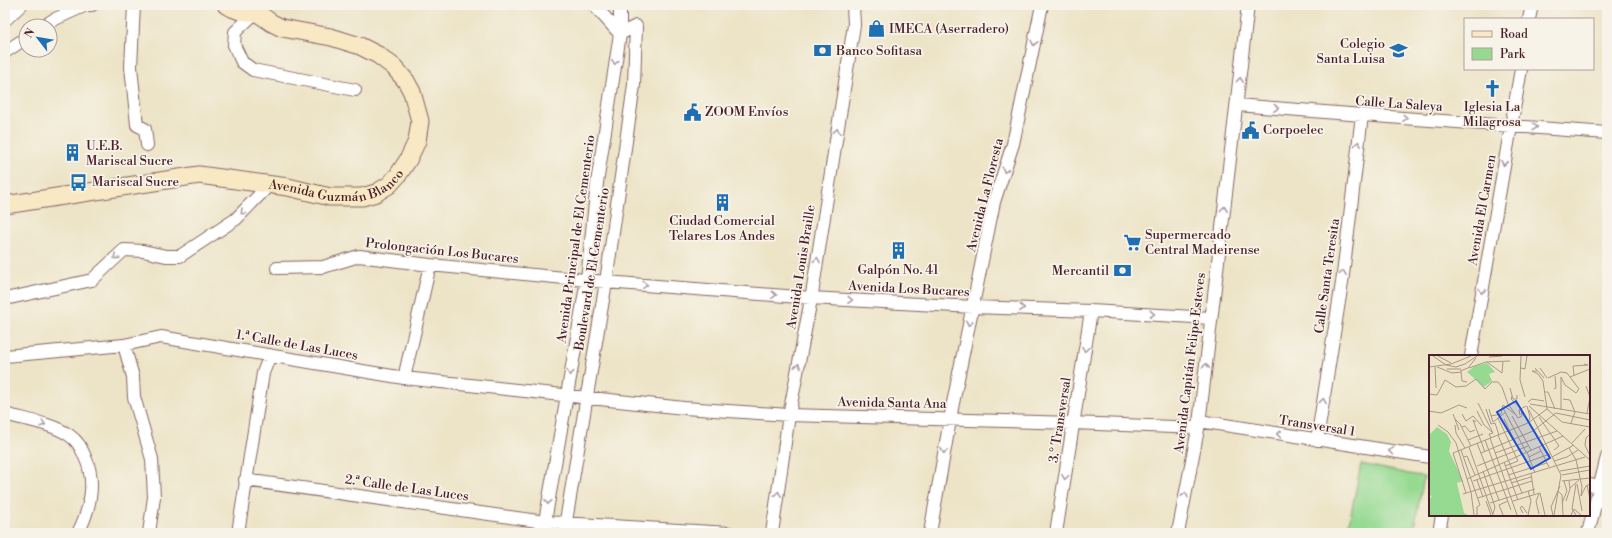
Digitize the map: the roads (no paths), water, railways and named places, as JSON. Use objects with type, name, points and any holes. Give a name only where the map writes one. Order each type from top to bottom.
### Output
[{"type":"street","points":[[5,20],[21,5]]},
{"type":"street","points":[[57,18],[86,5],[92,5]]},
{"type":"street","points":[[134,5],[131,68],[137,125],[145,129],[147,145]]},
{"type":"street","points":[[226,5],[236,11],[247,13],[252,7]]},
{"type":"street","points":[[594,5],[620,34]]},
{"type":"street","name":"Avenida Principal de El Cementerio","points":[[544,527],[587,280],[597,183],[620,34],[620,5]]},
{"type":"street","name":"Avenida Louis Braille","points":[[772,533],[789,415],[811,298],[854,25],[853,5]]},
{"type":"street","name":"Avenida La Floresta","points":[[930,533],[950,419],[994,202],[1013,144],[1042,5]]},
{"type":"street","name":"Avenida Capitán Felipe Esteves","points":[[1178,533],[1199,424],[1248,5]]},
{"type":"street","points":[[1529,18],[1532,5]]},
{"type":"street","points":[[252,7],[235,32],[234,45],[242,62],[253,70],[355,90]]},
{"type":"street","name":"Avenida Guzmán Blanco","points":[[5,206],[199,175],[288,187],[330,197],[362,197],[376,193],[389,185],[408,160],[417,142],[420,121],[412,92],[406,81],[394,67],[378,55],[360,46],[332,36],[282,28],[272,23],[252,7]]},
{"type":"street","name":"Boulevard de El Cementerio","points":[[565,528],[606,282],[634,85],[636,26],[620,34]]},
{"type":"street","points":[[5,52],[18,43]]},
{"type":"street","name":"Avenida El Carmen","points":[[1470,355],[1521,70]]},
{"type":"street","name":"Calle La Saleya","points":[[1237,105],[1607,133]]},
{"type":"street","name":"Calle Santa Teresita","points":[[1317,440],[1342,283],[1362,115]]},
{"type":"street","points":[[5,299],[92,280],[124,250],[143,251],[166,256],[180,256],[236,219],[270,184]]},
{"type":"street","name":"Prolongación Los Bucares","points":[[278,268],[323,267],[358,256],[430,265],[606,282]]},
{"type":"street","points":[[404,378],[430,265]]},
{"type":"street","name":"Avenida Los Bucares","points":[[606,282],[811,298],[1091,310],[1211,318]]},
{"type":"street","name":"3.° Transversal","points":[[1056,533],[1091,310]]},
{"type":"street","name":"1.ª Calle de Las Luces","points":[[5,356],[124,345],[161,337],[404,378],[586,397]]},
{"type":"street","points":[[124,345],[133,377],[134,397],[152,459],[154,497],[149,533]]},
{"type":"street","points":[[238,533],[263,373],[270,355]]},
{"type":"street","name":"Avenida Santa Ana","points":[[586,397],[646,405],[789,415],[1199,424]]},
{"type":"street","points":[[5,414],[53,427],[69,435],[80,444],[91,469],[92,491],[86,518],[78,533]]},
{"type":"street","name":"Transversal 1","points":[[1199,424],[1429,457]]},
{"type":"street","points":[[1588,533],[1607,457]]},
{"type":"street","name":"2.ª Calle de Las Luces","points":[[246,480],[544,527],[729,533]]},
{"type":"street","points":[[1439,533],[1442,516]]},
{"type":"place","name":"IMECA (Aserradero)","points":[[876,29]]},
{"type":"place","name":"Banco Sofitasa","points":[[823,51]]},
{"type":"place","name":"Colegio Santa Luisa","points":[[1398,51]]},
{"type":"place","name":"Iglesia La Milagrosa","points":[[1492,88]]},
{"type":"place","name":"ZOOM Envíos","points":[[692,112]]},
{"type":"place","name":"Corpoelec","points":[[1250,130]]},
{"type":"place","name":"U.E.B. Mariscal Sucre","points":[[73,153]]},
{"type":"place","name":"Mariscal Sucre","points":[[79,182]]},
{"type":"place","name":"Ciudad Comercial Telares Los Andes","points":[[722,202]]},
{"type":"place","name":"Supermercado Central Madeirense","points":[[1132,242]]},
{"type":"place","name":"Galpón No. 41","points":[[898,251]]},
{"type":"place","name":"Mercantil","points":[[1122,271]]}]
